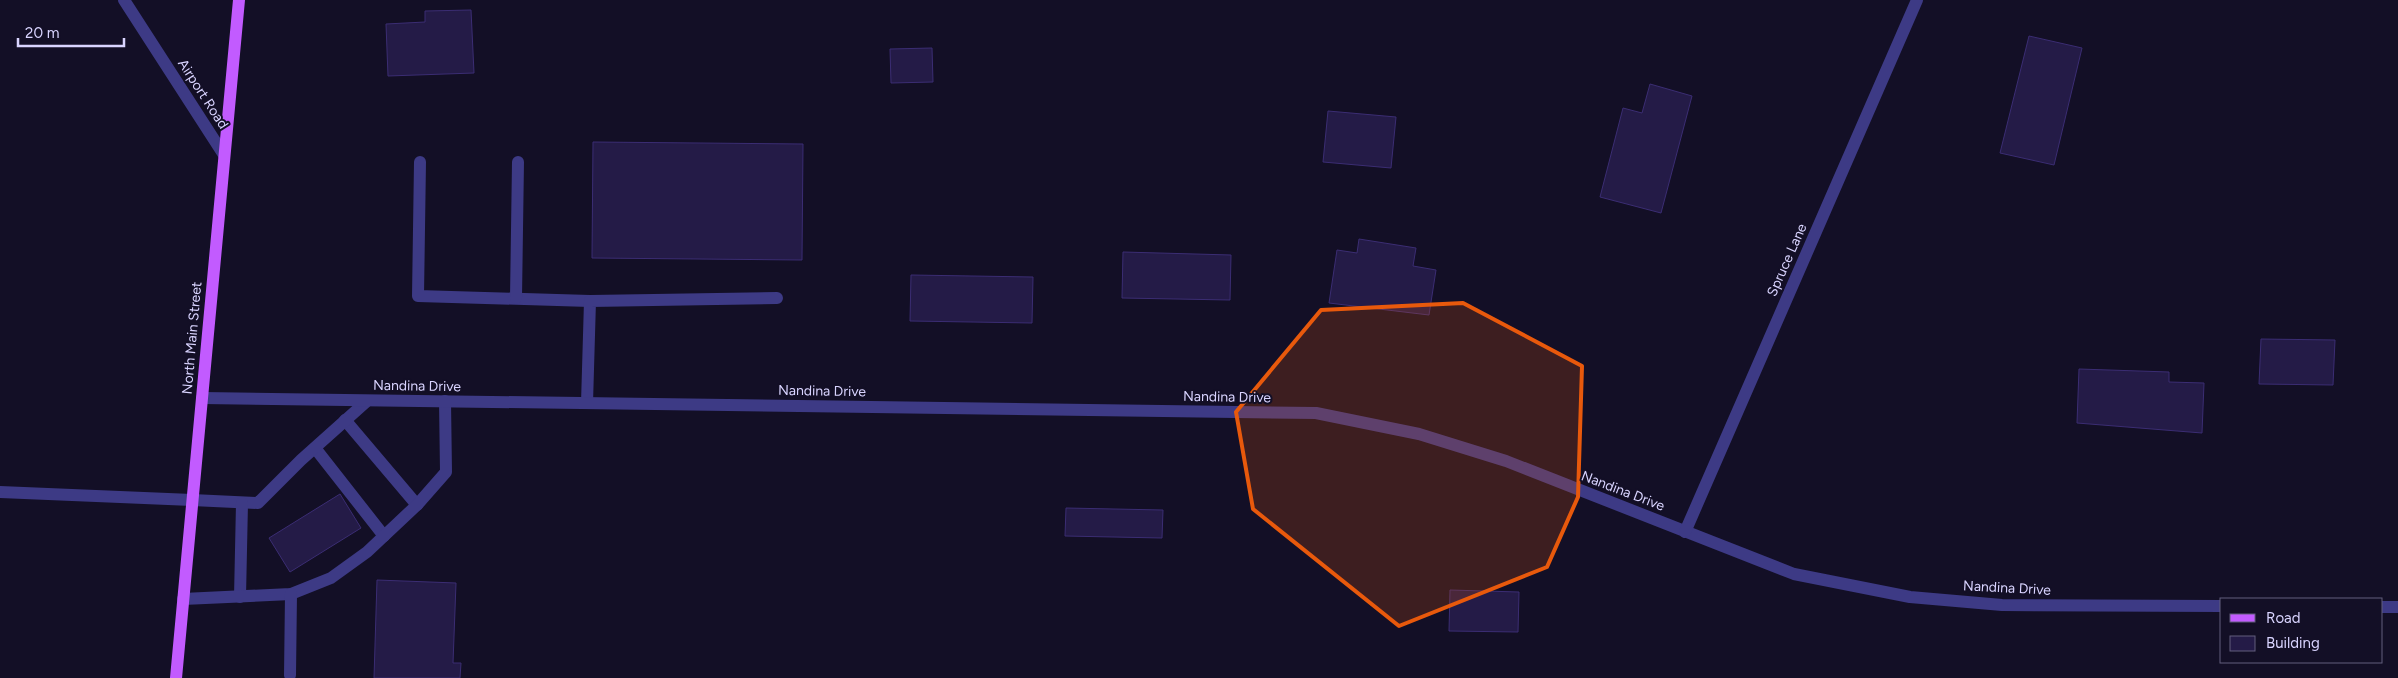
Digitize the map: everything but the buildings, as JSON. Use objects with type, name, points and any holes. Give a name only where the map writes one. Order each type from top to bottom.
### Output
[{"type":"main road","name":"North Main Street","points":[[176,678],[239,0]]},
{"type":"street","name":"Airport Road","points":[[124,0],[224,155]]},
{"type":"street","name":"Spruce Lane","points":[[1685,532],[1917,0]]},
{"type":"street","points":[[420,162],[418,296],[590,301],[777,298]]},
{"type":"street","points":[[516,298],[518,162]]},
{"type":"street","points":[[587,403],[590,301]]},
{"type":"street","name":"Nandina Drive","points":[[202,398],[1316,413],[1419,434],[1506,461],[1794,574],[1910,597],[2002,605],[2220,606]]},
{"type":"street","points":[[0,492],[258,503],[366,401]]},
{"type":"street","points":[[183,599],[292,594],[331,578],[366,552],[417,505],[446,472],[445,401]]},
{"type":"street","points":[[345,420],[417,505]]},
{"type":"street","points":[[315,448],[384,536]]},
{"type":"street","points":[[240,597],[242,503]]},
{"type":"street","points":[[290,675],[292,594]]},
{"type":"street","points":[[2383,607],[2398,607]]},
{"type":"highlighted area","points":[[1463,303],[1582,366],[1578,497],[1547,567],[1399,626],[1253,509],[1236,412],[1321,310]]}]
